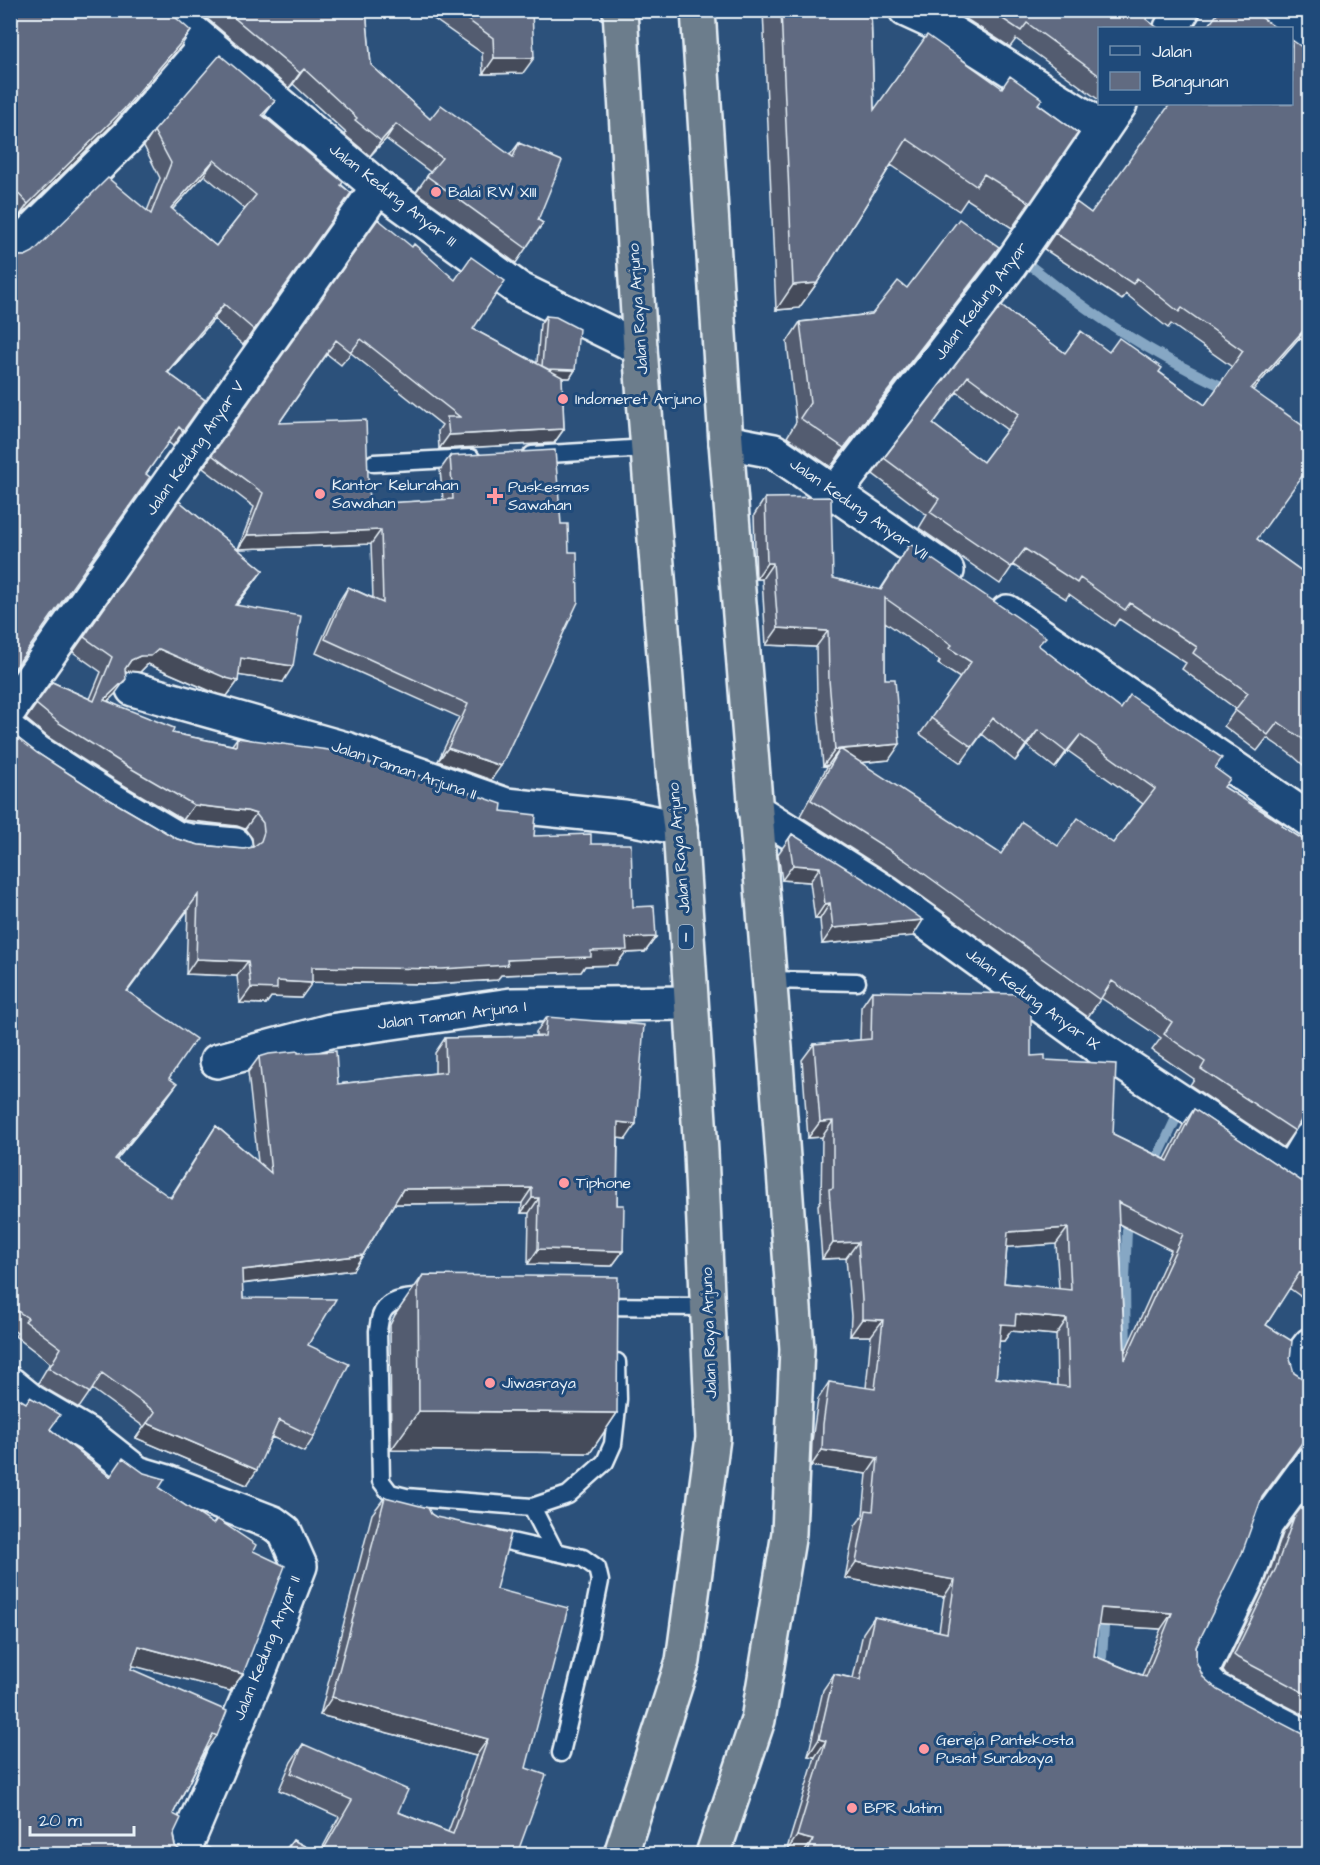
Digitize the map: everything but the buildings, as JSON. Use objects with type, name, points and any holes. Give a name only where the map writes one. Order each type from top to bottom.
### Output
[{"type":"highway","name":"Jalan Raya Arjuno","points":[[620,10],[640,348],[674,781],[680,828],[701,1152],[713,1438],[683,1661],[621,1854]]},
{"type":"highway","points":[[698,10],[726,442],[770,980],[797,1349],[789,1533],[758,1720],[713,1854]]},
{"type":"street","name":"Jalan Kedung Anyar III","points":[[167,10],[378,187],[519,289],[640,348]]},
{"type":"street","points":[[906,10],[943,27],[1055,97],[1106,119]]},
{"type":"street","points":[[1172,27],[1183,10]]},
{"type":"street","points":[[1272,10],[1310,37]]},
{"type":"street","points":[[10,253],[128,137],[207,44]]},
{"type":"street","name":"Jalan Kedung Anyar","points":[[835,494],[1017,255],[1106,119]]},
{"type":"street","name":"Jalan Kedung Anyar V","points":[[10,709],[378,187]]},
{"type":"street","name":"Jalan Kedung Anyar VII","points":[[726,442],[774,451],[1310,820]]},
{"type":"street","name":"Jalan Taman Arjuna II","points":[[133,689],[349,750],[506,805],[624,817],[680,828]]},
{"type":"street","points":[[10,731],[38,753],[86,784],[176,838],[235,845]]},
{"type":"street","name":"Jalan Kedung Anyar IX","points":[[755,810],[883,891],[1101,1049],[1299,1182]]},
{"type":"street","name":"Jalan Taman Arjuna I","points":[[217,1061],[330,1031],[511,1005],[690,1003]]},
{"type":"street","points":[[1299,1182],[1310,1139]]},
{"type":"street","points":[[1310,1344],[1297,1370],[1299,1378],[1310,1384]]},
{"type":"street","name":"Jalan Kedung Anyar II","points":[[10,1384],[32,1402],[90,1436],[137,1473],[164,1481],[273,1523],[285,1532],[300,1566],[263,1662],[189,1838],[179,1854]]},
{"type":"street","points":[[1310,1464],[1266,1524],[1248,1576],[1202,1671],[1215,1690],[1310,1739]]},
{"type":"lane","points":[[511,456],[648,448]]},
{"type":"lane","points":[[374,463],[488,458]]},
{"type":"lane","points":[[770,980],[857,982]]},
{"type":"lane","points":[[447,1299],[411,1297],[392,1303],[381,1314],[378,1331],[381,1481],[390,1492],[406,1497],[532,1507],[568,1495],[605,1462],[613,1444],[618,1399],[616,1341]]},
{"type":"lane","points":[[578,1305],[614,1313],[708,1307]]},
{"type":"lane","points":[[532,1507],[555,1552]]},
{"type":"lane","points":[[473,1534],[583,1558],[597,1568],[600,1581],[561,1753]]},
{"type":"waterway","points":[[1020,258],[1087,309],[1127,335],[1168,359],[1232,391]]},
{"type":"waterway","points":[[1152,1169],[1180,1110],[1183,1112]]},
{"type":"waterway","points":[[1126,1362],[1127,1230],[1132,1217]]},
{"type":"waterway","points":[[1102,1657],[1105,1613]]},
{"type":"place","name":"Balai RW XIII","points":[[436,192]]},
{"type":"place","name":"Indomeret Arjuno","points":[[563,399]]},
{"type":"place","name":"Kantor Kelurahan Sawahan","points":[[320,494]]},
{"type":"place","name":"Puskesmas Sawahan","points":[[495,496]]},
{"type":"place","name":"Tiphone","points":[[564,1183]]},
{"type":"place","name":"Jiwasraya","points":[[490,1383]]},
{"type":"place","name":"Gereja Pantekosta Pusat Surabaya","points":[[924,1749]]},
{"type":"place","name":"BPR Jatim","points":[[852,1808]]}]
